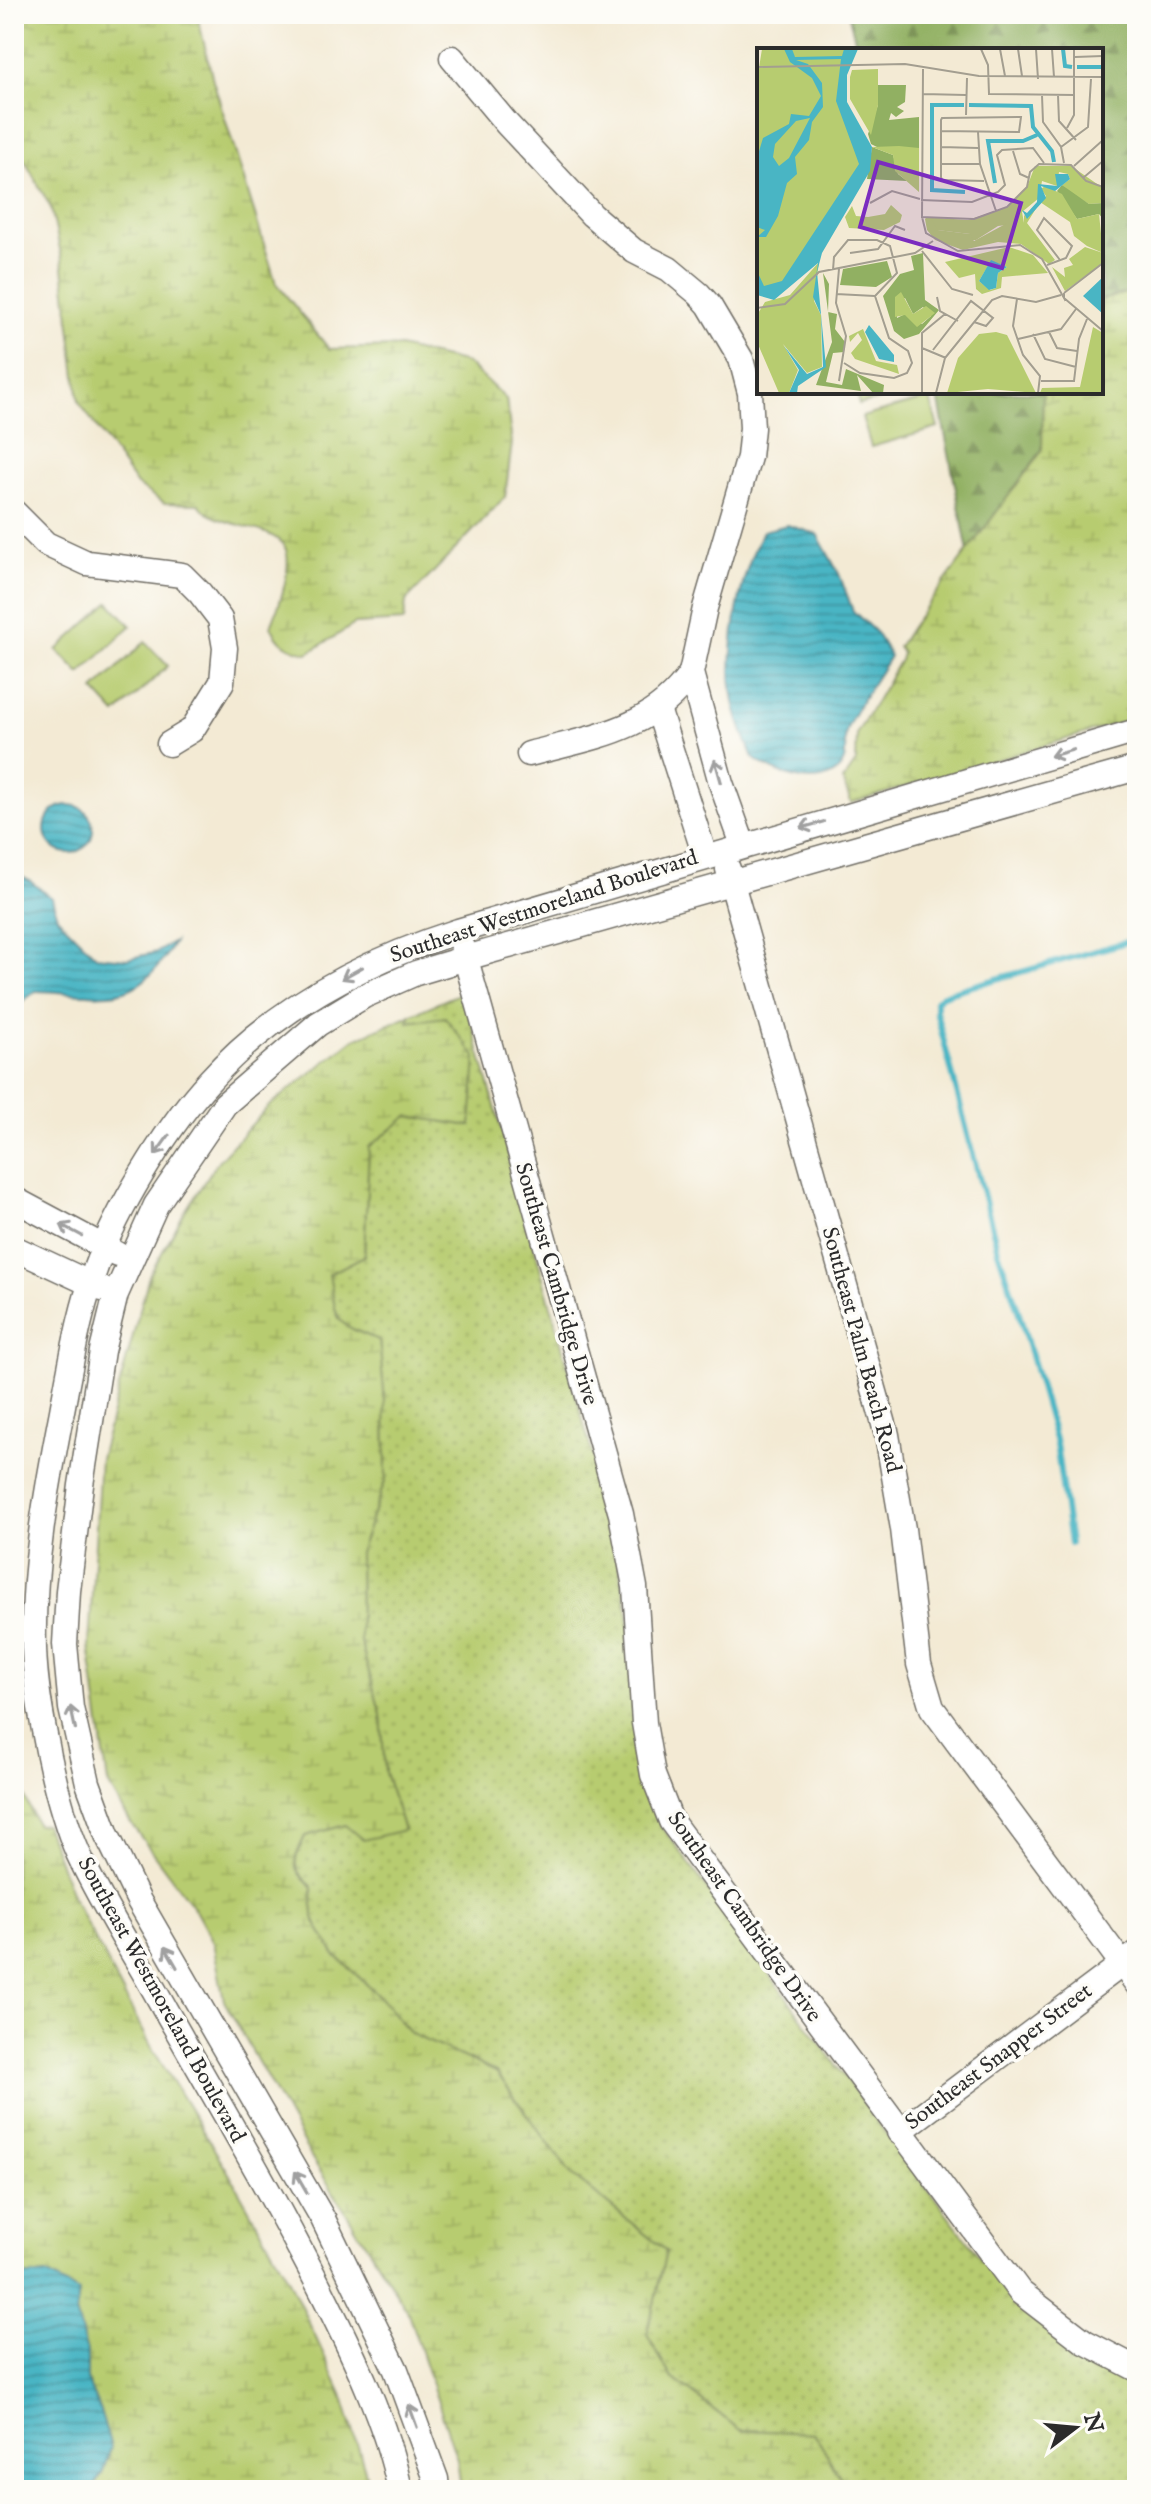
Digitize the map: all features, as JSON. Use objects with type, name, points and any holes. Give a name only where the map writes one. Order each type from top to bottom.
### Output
[{"type":"street","points":[[452,58],[507,124],[592,215],[634,251],[669,269],[699,294],[741,359],[750,393],[752,428],[749,457],[705,608],[691,673],[681,688],[639,721],[613,732],[529,754]]},
{"type":"street","points":[[14,512],[46,544],[87,563],[182,575],[220,619],[225,648],[222,682],[192,730],[169,744]]},
{"type":"street","points":[[691,673],[721,783],[724,851]]},
{"type":"street","points":[[658,709],[724,851]]},
{"type":"street","name":"Southeast Westmoreland Boulevard","points":[[400,2490],[362,2373],[287,2224],[110,1917],[77,1850],[56,1789],[40,1713],[34,1650],[35,1592],[49,1481],[75,1341],[103,1247],[149,1163],[208,1081],[248,1043],[303,1001],[360,968],[405,948],[458,931],[1137,731]]},
{"type":"street","name":"Southeast Westmoreland Boulevard","points":[[437,2490],[436,2479],[396,2370],[323,2219],[139,1901],[107,1835],[88,1783],[71,1708],[66,1630],[81,1485],[102,1351],[116,1294],[156,1205],[225,1104],[318,1024],[364,996],[416,973],[466,958],[1137,768]]},
{"type":"street","name":"Southeast Palm Beach Road","points":[[724,851],[887,1435],[903,1529],[919,1664],[932,1708],[1130,1958],[1137,1984]]},
{"type":"street","name":"Southeast Cambridge Drive","points":[[458,931],[621,1514],[635,1587],[644,1723],[653,1775],[671,1821],[1020,2292],[1085,2342],[1137,2369]]},
{"type":"street","points":[[14,1199],[130,1260]]},
{"type":"street","points":[[14,1248],[90,1285],[116,1294]]},
{"type":"street","name":"Southeast Snapper Street","points":[[899,2132],[1130,1958]]},
{"type":"green space","points":[[14,14],[197,14],[213,80],[276,283],[329,349],[399,347],[467,363],[506,399],[512,443],[505,497],[406,601],[404,621],[355,624],[308,653],[285,645],[271,626],[287,571],[288,560],[282,543],[264,532],[216,517],[199,504],[164,503],[137,485],[79,402],[62,259],[51,208],[14,141]]},
{"type":"green space","points":[[848,14],[1137,14],[1137,290],[1103,299],[1103,48],[857,48]]},
{"type":"green space","points":[[1137,290],[1137,718],[851,803],[843,781],[856,762],[857,733],[900,660],[902,653],[898,647],[911,627],[1042,451],[1043,394],[1103,394],[1103,299]]},
{"type":"green space","points":[[856,394],[900,394],[859,405]]},
{"type":"green space","points":[[937,394],[1043,394],[1042,450],[968,552]]},
{"type":"green space","points":[[930,398],[938,428],[871,447],[862,417]]},
{"type":"green space","points":[[109,602],[131,626],[80,674],[57,650]]},
{"type":"green space","points":[[145,642],[168,666],[116,714],[94,690]]},
{"type":"green space","points":[[463,992],[610,1517],[661,1825],[884,2131],[1011,2298],[1079,2351],[1137,2381],[1137,2490],[847,2490],[814,2433],[740,2430],[671,2377],[647,2335],[666,2251],[572,2175],[496,2072],[411,2034],[376,1993],[334,1954],[313,1918],[312,1886],[300,1874],[296,1864],[305,1836],[345,1825],[404,1830],[385,1773],[381,1715],[360,1641],[359,1553],[386,1478],[385,1402],[379,1340],[352,1329],[339,1319],[329,1274],[364,1256],[369,1147],[408,1116],[471,1126],[407,1022],[410,1015]]},
{"type":"green space","points":[[410,1015],[408,1022],[445,1017],[476,1057],[471,1126],[408,1116],[369,1147],[364,1256],[329,1274],[339,1319],[352,1329],[379,1340],[385,1402],[386,1478],[359,1553],[360,1641],[381,1715],[385,1773],[404,1830],[363,1840],[345,1825],[305,1836],[295,1864],[312,1887],[313,1918],[334,1954],[376,1993],[411,2034],[496,2072],[572,2175],[666,2251],[647,2335],[671,2377],[740,2430],[814,2433],[847,2490],[461,2490],[457,2459],[407,2310],[310,2155],[224,2001],[213,1942],[196,1911],[132,1825],[108,1784],[89,1645],[100,1458],[149,1276],[187,1208],[218,1161],[268,1107],[354,1039]]},
{"type":"green space","points":[[14,1773],[37,1825],[45,1824],[74,1900],[152,2048],[227,2170],[288,2278],[342,2394],[371,2490],[91,2490],[102,2474],[101,2414],[87,2380],[87,2352],[76,2312],[79,2293],[46,2274],[14,2278]]},
{"type":"water","points":[[787,525],[817,534],[839,574],[853,611],[876,633],[890,656],[848,725],[843,763],[835,773],[813,780],[786,775],[753,758],[732,691],[736,619],[754,549],[763,531]]},
{"type":"water","points":[[69,805],[86,812],[93,829],[86,846],[69,853],[52,846],[45,829],[52,812]]},
{"type":"water","points":[[14,873],[52,898],[57,917],[96,956],[127,959],[157,952],[174,942],[160,964],[131,989],[99,994],[36,991],[14,1008]]},
{"type":"water","points":[[46,2274],[79,2292],[76,2312],[87,2353],[87,2380],[111,2447],[102,2474],[91,2490],[14,2490],[14,2278]]},
{"type":"waterway","points":[[1070,1544],[1056,1443],[998,1251],[936,1011],[936,1001],[951,992],[1137,939]]}]
